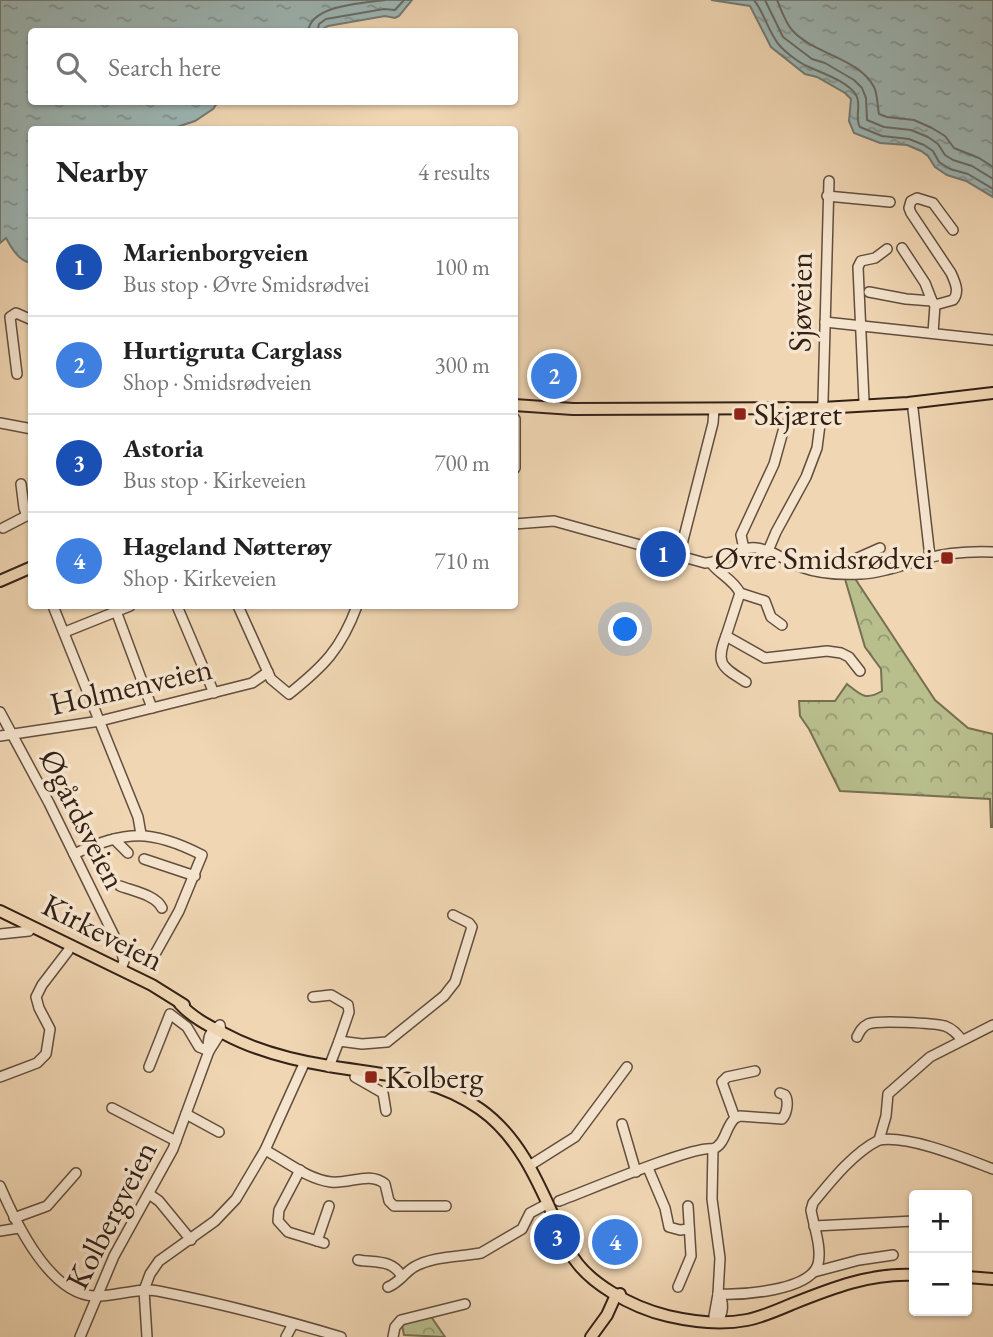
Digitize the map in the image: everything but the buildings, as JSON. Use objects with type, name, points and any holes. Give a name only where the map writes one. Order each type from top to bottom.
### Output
[{"type":"main road","points":[[518,411],[822,408],[916,402],[993,393]]},
{"type":"main road","points":[[518,405],[553,409]]},
{"type":"main road","points":[[0,581],[28,569]]},
{"type":"main road","name":"Kirkeveien","points":[[0,911],[152,985],[199,1020],[218,1028],[359,1073],[422,1082],[465,1099],[505,1131],[529,1166],[569,1250],[592,1276],[621,1296],[671,1310],[718,1318],[766,1313],[856,1280],[882,1275],[909,1275]]},
{"type":"main road","points":[[972,1278],[993,1279]]},
{"type":"main road","points":[[594,1334],[621,1296]]},
{"type":"street","name":"Sjøveien","points":[[768,551],[817,448],[822,408],[829,181]]},
{"type":"street","points":[[827,197],[890,202]]},
{"type":"street","points":[[869,292],[934,303],[953,300],[957,292],[956,284],[911,213],[911,201],[917,198],[933,203],[953,230]]},
{"type":"street","points":[[902,248],[925,283],[934,303],[933,333]]},
{"type":"street","points":[[864,401],[857,283],[859,263],[876,258],[887,249]]},
{"type":"street","points":[[18,374],[10,317],[16,313],[28,318]]},
{"type":"street","points":[[825,322],[993,340]]},
{"type":"street","points":[[679,556],[713,423],[713,409]]},
{"type":"street","points":[[913,410],[930,557]]},
{"type":"street","points":[[0,423],[28,428]]},
{"type":"street","points":[[744,549],[741,535],[774,464],[785,424]]},
{"type":"street","points":[[21,484],[23,508],[28,514]]},
{"type":"street","points":[[3,528],[28,516]]},
{"type":"street","points":[[518,524],[555,521],[710,563],[744,549],[757,548],[813,571],[843,573],[878,572],[930,557],[993,552]]},
{"type":"street","points":[[843,573],[846,563],[880,548]]},
{"type":"street","points":[[710,563],[736,585],[740,593],[720,649],[721,662],[746,682]]},
{"type":"street","points":[[740,593],[765,601],[771,617],[782,625]]},
{"type":"street","points":[[54,609],[138,817],[141,834]]},
{"type":"street","points":[[65,632],[122,609]]},
{"type":"street","points":[[178,609],[214,693]]},
{"type":"street","points":[[239,609],[274,683],[289,694],[324,665],[334,652],[355,609]]},
{"type":"street","points":[[116,611],[152,708]]},
{"type":"street","points":[[726,636],[765,658],[827,651],[841,653],[849,657],[860,671]]},
{"type":"street","name":"Holmenveien","points":[[0,736],[100,721],[252,683],[268,672]]},
{"type":"street","name":"Øgårdsveien","points":[[0,712],[121,950],[124,961],[116,967]]},
{"type":"street","points":[[74,854],[114,839],[141,834],[162,839],[202,855],[174,921],[150,963]]},
{"type":"street","points":[[114,839],[128,853]]},
{"type":"street","points":[[144,859],[195,876]]},
{"type":"street","points":[[120,886],[155,899],[162,908]]},
{"type":"street","points":[[339,1041],[362,1044],[387,1042],[450,990],[472,928],[469,923],[453,915]]},
{"type":"street","points":[[0,934],[29,931]]},
{"type":"street","points":[[0,1077],[37,1063],[46,1054],[50,1029],[36,996],[68,951]]},
{"type":"street","points":[[313,997],[331,995],[348,1005],[349,1013],[330,1064]]},
{"type":"street","name":"Kirkeveien","points":[[149,1067],[170,1014],[187,1027],[198,1047],[209,1051]]},
{"type":"street","points":[[857,1037],[863,1027],[875,1023],[921,1024],[945,1027],[954,1031],[962,1040]]},
{"type":"street","points":[[879,1140],[886,1116],[888,1094],[930,1057],[993,1025]]},
{"type":"street","name":"Kolbergveien","points":[[80,1337],[114,1256],[176,1141],[209,1051],[208,1041],[218,1028]]},
{"type":"street","points":[[147,1337],[144,1290],[146,1280],[156,1264],[215,1222],[232,1204],[265,1150],[303,1066]]},
{"type":"street","points":[[529,1166],[577,1135],[627,1068]]},
{"type":"street","points":[[735,1118],[723,1080],[755,1071]]},
{"type":"street","name":"Kirkeveien","points":[[359,1073],[383,1093],[386,1111]]},
{"type":"street","points":[[559,1201],[702,1149],[713,1149],[720,1145],[729,1124],[740,1116],[782,1119],[786,1114],[787,1099],[780,1093]]},
{"type":"street","points":[[112,1108],[176,1141]]},
{"type":"street","name":"Kolbergveien","points":[[187,1114],[219,1132]]},
{"type":"street","points":[[622,1124],[636,1172]]},
{"type":"street","points":[[814,1272],[819,1256],[811,1210],[813,1203],[844,1168],[870,1145],[879,1140],[894,1139],[943,1150],[993,1169]]},
{"type":"street","points":[[713,1149],[712,1199],[719,1245],[718,1294],[722,1299],[718,1318]]},
{"type":"street","points":[[265,1150],[318,1179],[333,1182],[376,1178],[385,1184],[389,1201],[394,1206],[446,1206]]},
{"type":"street","points":[[648,1168],[665,1208],[669,1227],[689,1229]]},
{"type":"street","points":[[300,1170],[279,1210],[278,1221],[288,1232],[320,1242],[329,1206]]},
{"type":"street","points":[[13,1218],[47,1206],[76,1173]]},
{"type":"street","points":[[0,1186],[13,1218],[33,1251],[53,1274],[81,1293],[97,1296],[144,1290],[179,1295],[341,1337]]},
{"type":"street","points":[[149,1194],[159,1201],[191,1240]]},
{"type":"street","points":[[388,1287],[416,1266],[426,1262],[481,1253],[523,1229],[530,1213],[547,1204]]},
{"type":"street","points":[[678,1287],[691,1256],[688,1206]]},
{"type":"street","points":[[814,1226],[909,1221]]},
{"type":"street","points":[[0,1231],[19,1228]]},
{"type":"street","points":[[718,1294],[784,1287],[804,1280],[814,1272],[859,1260],[893,1255]]},
{"type":"street","points":[[358,1260],[391,1264],[398,1269],[402,1277]]},
{"type":"street","points":[[394,1337],[395,1327],[401,1320],[465,1304]]},
{"type":"street","points":[[286,1337],[293,1324]]},
{"type":"green space","points":[[854,577],[935,700],[968,728],[993,734],[993,827],[990,799],[840,791],[800,716],[799,701],[835,701],[847,684],[867,696],[882,691],[881,669],[865,647],[845,579]]},
{"type":"green space","points":[[430,1315],[445,1337],[404,1335],[402,1325]]},
{"type":"water","points":[[0,0],[412,0],[395,18],[385,16],[324,28],[28,28],[28,105],[216,105],[195,121],[180,126],[28,126],[28,262],[19,257],[6,238],[0,243]]},
{"type":"water","points":[[711,0],[993,0],[993,197],[966,181],[947,175],[935,167],[921,151],[907,145],[880,143],[854,133],[849,121],[851,99],[845,93],[817,77],[805,74],[771,47],[750,6]]},
{"type":"place","name":"Hurtigruta Carglass","points":[[554,376]]},
{"type":"place","name":"Skjæret","points":[[740,414]]},
{"type":"place","name":"Marienborgveien","points":[[663,554]]},
{"type":"place","name":"Øvre Smidsrødvei","points":[[947,558]]},
{"type":"place","name":"Kolberg","points":[[371,1077]]},
{"type":"place","name":"Astoria","points":[[557,1237]]},
{"type":"place","name":"Hageland Nøtterøy","points":[[615,1242]]}]
